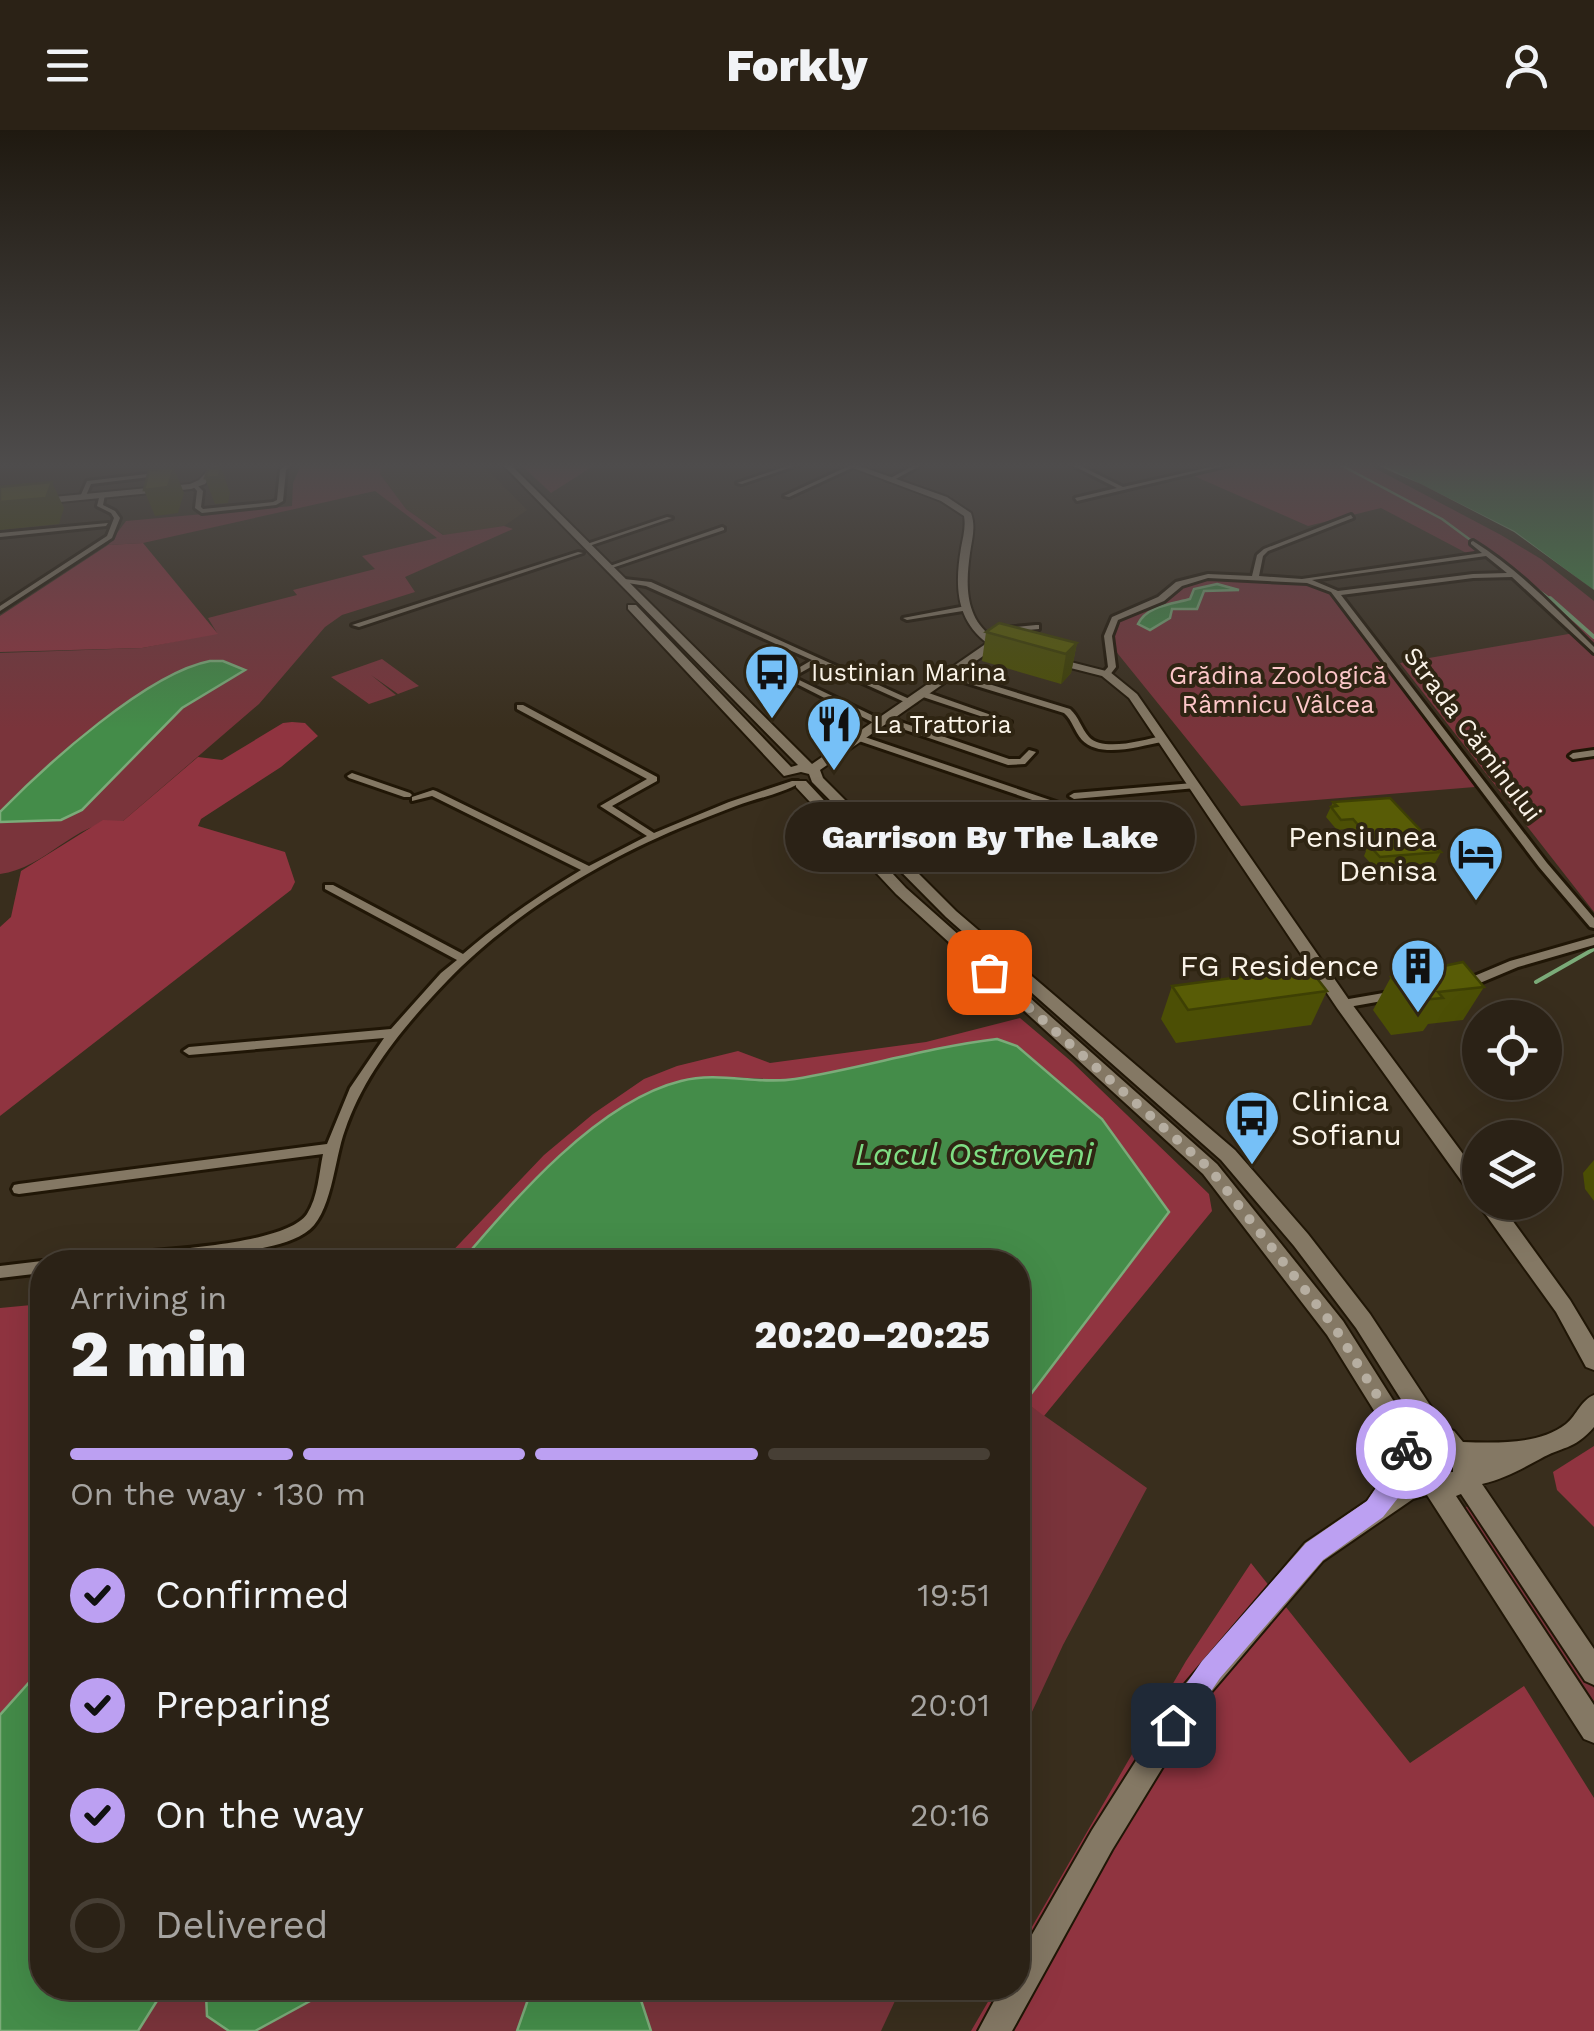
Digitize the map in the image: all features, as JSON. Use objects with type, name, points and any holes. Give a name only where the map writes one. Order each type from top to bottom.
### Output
[{"type":"main road","points":[[587,552],[802,776],[951,914],[1228,1155],[1332,1279],[1463,1469],[1594,1672]]},
{"type":"main road","points":[[588,552],[624,581],[793,754],[802,776],[868,857],[966,952],[1210,1169],[1335,1328],[1421,1469],[1594,1730]]},
{"type":"main road","points":[[966,552],[960,588],[966,608],[980,632],[994,643],[1016,651]]},
{"type":"main road","points":[[802,776],[994,643]]},
{"type":"main road","points":[[1047,659],[1106,674],[1127,689],[1344,1004],[1462,1167]]},
{"type":"main road","points":[[793,754],[819,756],[840,751]]},
{"type":"main road","points":[[1501,1220],[1570,1316],[1594,1360]]},
{"type":"main road","points":[[1463,1469],[1501,1468],[1580,1427],[1594,1406]]},
{"type":"main road","points":[[1030,1967],[1102,1840],[1193,1694],[1314,1552],[1407,1490],[1421,1469],[1415,1434],[1437,1434]]},
{"type":"main road","points":[[1421,1469],[1452,1486],[1463,1469]]},
{"type":"main road","points":[[994,2031],[1012,2000]]},
{"type":"street","points":[[0,609],[87,552]]},
{"type":"street","points":[[356,625],[576,552]]},
{"type":"street","points":[[610,568],[656,552]]},
{"type":"street","points":[[1255,578],[1264,552]]},
{"type":"street","points":[[1485,552],[1515,575],[1594,652]]},
{"type":"street","points":[[1106,674],[1112,667],[1110,627],[1124,614],[1161,599],[1185,582],[1219,575],[1305,580],[1489,554]]},
{"type":"street","points":[[1338,594],[1473,576],[1515,575]]},
{"type":"street","name":"Strada Căminului","points":[[1305,580],[1338,594],[1543,865],[1594,925]]},
{"type":"street","points":[[624,581],[648,584],[818,660],[917,698],[1006,722]]},
{"type":"street","points":[[0,597],[23,592]]},
{"type":"street","points":[[907,618],[966,608]]},
{"type":"street","points":[[980,632],[1036,627]]},
{"type":"street","points":[[818,660],[789,674],[789,680],[884,722],[1008,762],[1022,762],[1032,752]]},
{"type":"street","points":[[950,675],[1067,710],[1076,718],[1086,740],[1096,745],[1162,739]]},
{"type":"street","points":[[520,707],[654,779],[605,806],[650,834]]},
{"type":"street","points":[[859,738],[1056,805]]},
{"type":"street","points":[[1573,756],[1594,753]]},
{"type":"street","points":[[352,776],[411,797],[432,793],[586,869]]},
{"type":"street","points":[[191,1250],[264,1242],[290,1235],[311,1220],[318,1208],[332,1148],[359,1082],[395,1033],[464,959],[586,869],[650,834],[802,776]]},
{"type":"street","points":[[1074,796],[1193,786]]},
{"type":"street","points":[[329,886],[464,959]]},
{"type":"street","points":[[1454,986],[1474,983],[1514,964],[1594,941]]},
{"type":"street","points":[[1344,1004],[1413,992]]},
{"type":"street","points":[[190,1051],[395,1033]]},
{"type":"street","points":[[19,1188],[332,1148]]},
{"type":"street","points":[[0,1272],[30,1268]]},
{"type":"green space","points":[[380,552],[462,552],[405,577],[415,592],[342,615],[325,627],[259,704],[123,821],[91,828],[32,863],[0,874],[0,653],[142,648],[217,633],[208,618],[375,569],[362,556]]},
{"type":"green space","points":[[1464,552],[1529,552],[1594,601],[1594,912],[1400,663],[1580,632],[1494,555],[1474,557]]},
{"type":"green space","name":"Grădina Zoologică Râmnicu Vâlcea","points":[[1213,577],[1305,583],[1337,596],[1475,787],[1241,806],[1114,649],[1112,634],[1121,618],[1159,603],[1180,585]]},
{"type":"green space","points":[[382,659],[419,686],[398,694],[371,675],[396,695],[369,704],[331,677]]},
{"type":"green space","points":[[1030,1406],[1147,1488],[1063,1645],[1030,1716]]},
{"type":"green space","points":[[1473,1505],[1594,1688],[1594,1712],[1462,1508]]},
{"type":"green space","points":[[157,2000],[895,2000],[881,2031],[138,2031]]},
{"type":"shaded area","points":[[98,552],[150,552],[218,634],[142,648],[0,652],[0,616]]},
{"type":"shaded area","points":[[283,723],[305,723],[318,736],[281,767],[201,819],[198,826],[285,852],[295,882],[291,890],[0,1116],[0,927],[11,917],[21,871],[103,820],[123,821],[198,757],[222,760]]},
{"type":"shaded area","points":[[1020,1018],[1072,1062],[1209,1194],[1212,1211],[1044,1416],[1030,1406],[1030,1395],[1169,1212],[997,1039],[789,1080],[726,1077],[655,1090],[594,1129],[562,1156],[472,1250],[453,1250],[544,1155],[644,1079],[677,1066],[738,1051],[770,1063],[926,1042]]},
{"type":"shaded area","points":[[30,1305],[30,1681],[0,1715],[0,1308]]},
{"type":"shaded area","points":[[1594,1446],[1594,1527],[1557,1490],[1553,1472]]},
{"type":"shaded area","points":[[1251,1563],[1410,1763],[1524,1686],[1594,1798],[1594,2031],[971,2031],[989,2000],[1030,2000],[1030,1930],[1186,1661]]},
{"type":"water","points":[[1540,552],[1594,552],[1594,592]]},
{"type":"water","points":[[1217,584],[1239,590],[1204,591],[1197,609],[1172,609],[1170,618],[1150,630],[1138,624],[1153,609],[1190,599],[1194,589]]},
{"type":"water","points":[[210,661],[223,661],[245,670],[182,708],[82,810],[61,820],[0,822],[0,812],[99,723],[157,683]]},
{"type":"water","name":"Lacul Ostroveni","points":[[997,1039],[1017,1046],[1102,1119],[1169,1212],[1030,1395],[1030,1250],[471,1250],[560,1155],[619,1109],[650,1092],[695,1078],[795,1079]]},
{"type":"water","points":[[30,1681],[30,2000],[157,2000],[138,2031],[0,2031],[0,1715]]},
{"type":"water","points":[[206,2000],[312,2000],[255,2031],[229,2031],[207,2016]]},
{"type":"water","points":[[528,2000],[641,2000],[651,2031],[517,2031]]},
{"type":"pier","points":[[1532,552],[1541,552],[1594,590],[1594,597]]},
{"type":"building","points":[[999,623],[1077,643],[1066,654],[986,632]]},
{"type":"building","points":[[1390,798],[1441,852],[1380,857],[1353,819],[1341,820],[1331,807],[1337,806],[1333,802]]},
{"type":"building","points":[[1463,962],[1484,987],[1438,992],[1443,998],[1410,1001],[1391,977]]},
{"type":"building","points":[[1309,968],[1327,991],[1188,1010],[1172,986]]},
{"type":"waterway","points":[[1486,552],[1553,601]]},
{"type":"waterway","points":[[1550,598],[1594,637]]},
{"type":"waterway","points":[[1536,982],[1594,949]]},
{"type":"way so far","points":[[989,972],[1210,1169],[1335,1328],[1407,1443],[1406,1449]]},
{"type":"place","name":"Iustinian Marina","points":[[772,721]]},
{"type":"place","name":"La Trattoria","points":[[834,773]]},
{"type":"place","name":"Pensiunea Denisa","points":[[1476,903]]},
{"type":"place","name":"Garrison By The Lake","points":[[989,972]]},
{"type":"place","name":"FG Residence","points":[[1418,1015]]},
{"type":"place","name":"Clinica Sofianu","points":[[1252,1167]]},
{"type":"route","points":[[1173,1725],[1211,1670],[1314,1552],[1375,1509],[1392,1484],[1412,1466],[1406,1449]]}]
